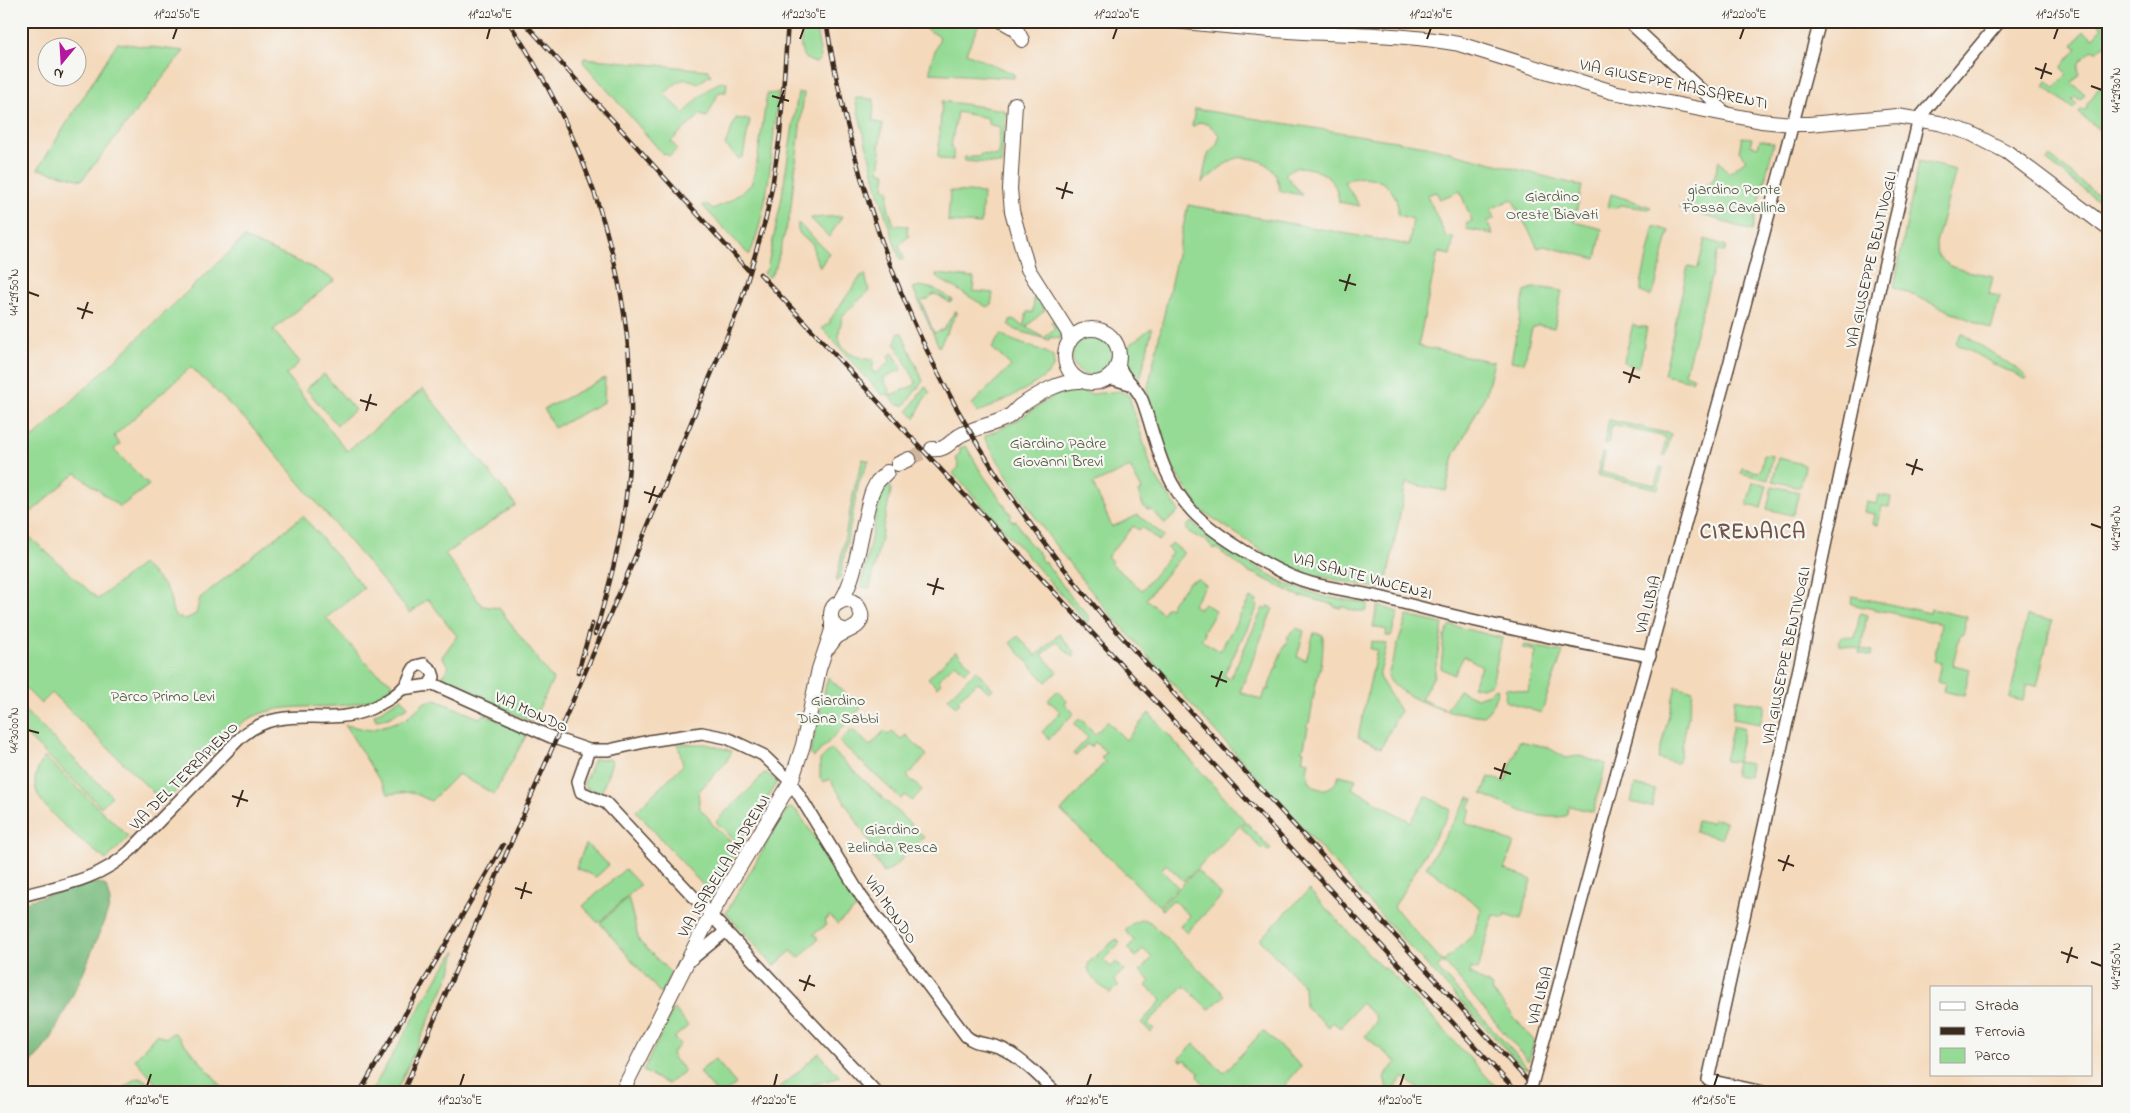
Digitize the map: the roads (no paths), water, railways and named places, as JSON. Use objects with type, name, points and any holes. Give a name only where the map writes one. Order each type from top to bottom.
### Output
[{"type":"main road","points":[[1002,21],[1016,29],[1022,40],[1025,21]]},
{"type":"main road","name":"VIA GIUSEPPE MASSARENTI","points":[[1174,21],[1284,31],[1402,36],[1443,41],[1459,44],[1613,92],[1761,121],[1792,124],[1897,116],[1919,118],[1970,133],[2007,152],[2109,229]]},
{"type":"main road","points":[[1014,104],[1010,197],[1024,258],[1036,283],[1068,332],[1070,341]]},
{"type":"main road","points":[[1056,311],[1072,325],[1084,331]]},
{"type":"main road","points":[[932,449],[938,450],[953,442],[957,437],[983,425],[988,419],[1011,408],[1018,408],[1040,394],[1068,382],[1081,381],[1092,383],[1105,380],[1114,370],[1118,360],[1118,348],[1115,342],[1109,335],[1093,329],[1084,331],[1070,341],[1066,349],[1066,364],[1061,375],[1040,394]]},
{"type":"main road","points":[[1066,364],[1070,371],[1081,381]]},
{"type":"main road","points":[[821,660],[834,640],[856,627],[860,621],[861,613],[852,593],[856,561],[869,499],[877,482],[898,465]]},
{"type":"main road","points":[[848,631],[840,630],[832,622],[832,610],[845,594],[856,561]]},
{"type":"main road","points":[[840,602],[846,600],[856,604]]},
{"type":"main road","name":"VIA ISABELLA ANDREINI","points":[[622,1092],[711,914],[791,782],[804,745],[821,660],[832,622]]},
{"type":"street","points":[[1628,21],[1727,114]]},
{"type":"street","name":"VIA LIBIA","points":[[1530,1092],[1732,355],[1820,21]]},
{"type":"street","points":[[1919,118],[2000,21]]},
{"type":"street","name":"VIA GIUSEPPE BENTIVOGLI","points":[[1763,1092],[1708,1080],[1803,650],[1884,268],[1919,118]]},
{"type":"street","name":"VIA SANTE VINCENZI","points":[[1118,360],[1120,370],[1141,395],[1160,458],[1183,500],[1203,521],[1275,568],[1311,583],[1514,630],[1650,656]]},
{"type":"street","points":[[1105,380],[1118,380],[1132,385]]},
{"type":"street","points":[[416,666],[427,666],[433,674],[426,685],[412,680],[411,672],[416,666]]},
{"type":"street","name":"VIA DEL TERRAPIENO","points":[[402,689],[411,672]]},
{"type":"street","name":"VIA MONDO","points":[[426,685],[570,745],[589,750],[609,750],[694,733],[710,734],[736,741],[763,755],[791,782],[861,896],[966,1036],[975,1042],[1003,1049],[1018,1059],[1055,1092]]},
{"type":"street","name":"VIA DEL TERRAPIENO","points":[[21,896],[83,879],[111,867],[130,851],[241,737],[255,726],[283,718],[357,714],[379,704],[402,689],[426,685]]},
{"type":"street","points":[[589,750],[578,781],[579,788],[585,795],[606,803],[876,1092]]},
{"type":"street","name":"VIA ISABELLA ANDREINI","points":[[684,965],[726,931]]},
{"type":"tunnel","points":[[909,459],[931,449]]},
{"type":"railway","points":[[508,21],[543,78],[572,136],[595,195],[613,256],[625,318],[630,381],[630,446],[624,513],[612,574],[595,634]]},
{"type":"railway","points":[[523,21],[748,270]]},
{"type":"railway","points":[[403,1092],[629,571],[740,305],[766,218],[772,187],[780,135],[788,21]]},
{"type":"railway","points":[[826,21],[843,106],[864,187],[890,264],[921,339],[958,411],[1001,481],[1049,549],[1103,616],[1538,1092]]},
{"type":"railway","points":[[760,274],[1517,1092]]},
{"type":"railway","points":[[578,672],[592,624]]},
{"type":"railway","points":[[360,1092],[503,845]]},
{"type":"district","name":"CIRENAICA","points":[[1753,531]]},
{"type":"park label","name":"giardino Ponte Fossa Cavallina","points":[[1734,197]]},
{"type":"park label","name":"Giardino Oreste Biavati","points":[[1552,204]]},
{"type":"park label","name":"Giardino Padre Giovanni Brevi","points":[[1058,451]]},
{"type":"park label","name":"Parco Primo Levi","points":[[163,695]]},
{"type":"park label","name":"Giardino Diana Sabbi","points":[[838,708]]},
{"type":"park label","name":"Giardino Zelinda Resca","points":[[892,837]]}]
